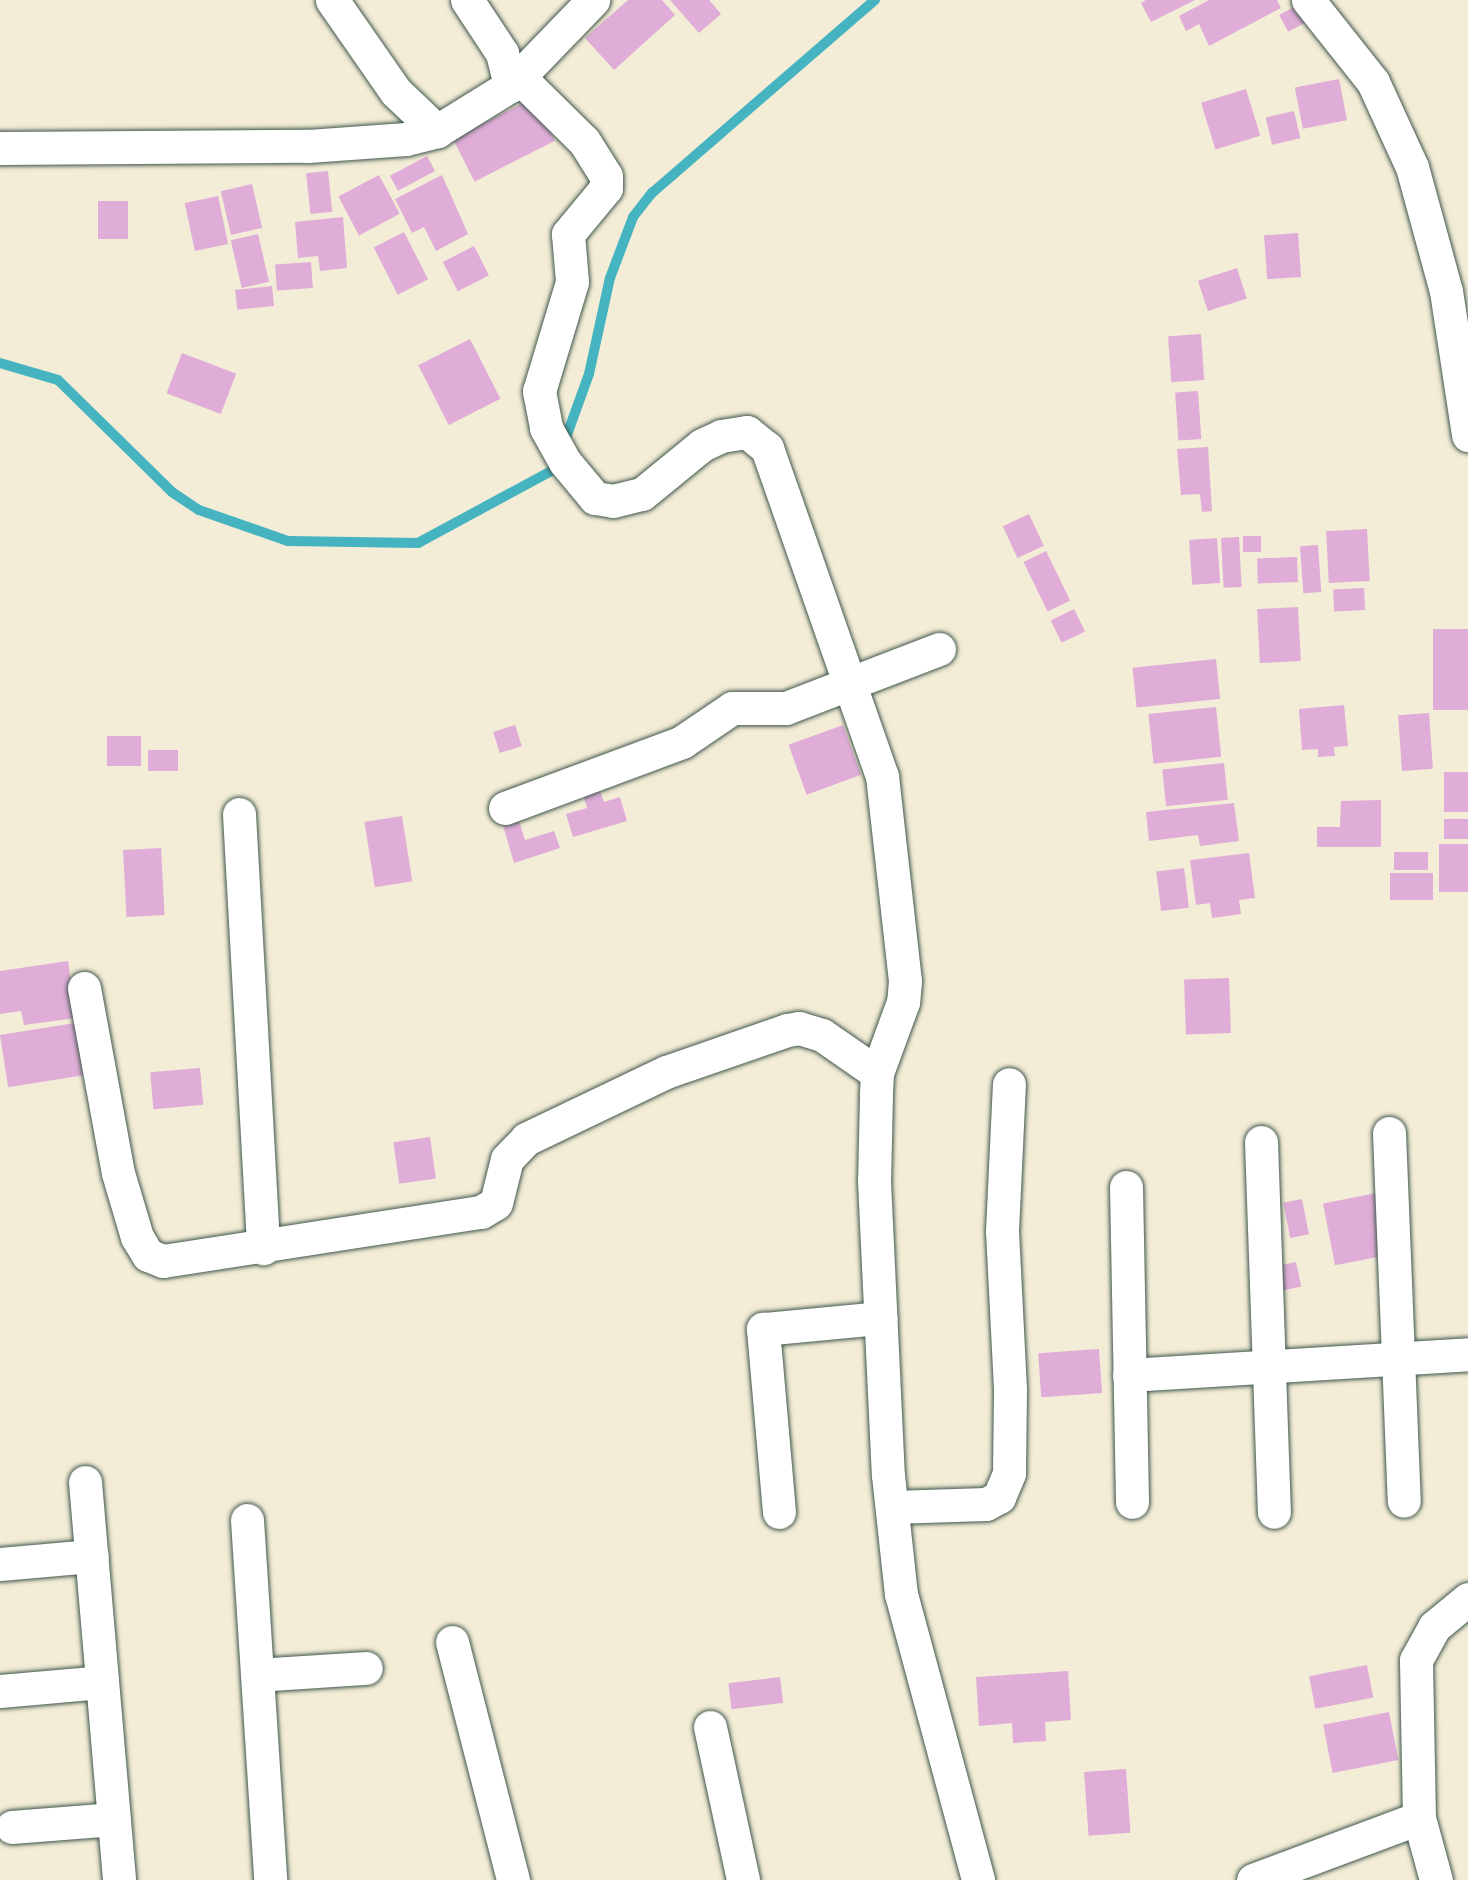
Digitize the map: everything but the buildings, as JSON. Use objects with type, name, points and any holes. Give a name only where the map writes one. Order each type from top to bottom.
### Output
[{"type":"street","points":[[332,0],[396,92],[436,131]]},
{"type":"street","points":[[467,0],[502,53],[514,82],[584,141],[606,176],[606,188],[568,234],[572,282],[539,391],[546,428],[565,462],[595,498],[625,501],[642,494],[702,445],[740,431],[754,436],[767,448],[886,797],[904,954],[903,1002],[877,1073],[874,1181],[892,1507],[901,1594],[978,1880]]},
{"type":"street","points":[[0,148],[308,146],[406,139],[436,131],[514,82],[593,0]]},
{"type":"street","points":[[1308,0],[1373,82],[1412,167],[1446,291],[1468,435]]},
{"type":"street","points":[[505,808],[682,742],[732,708],[786,708],[939,649]]},
{"type":"street","points":[[239,814],[262,1248]]},
{"type":"street","points":[[84,988],[118,1173],[143,1249],[163,1261],[262,1248],[481,1212],[496,1203],[507,1159],[526,1139],[666,1072],[787,1030],[799,1028],[822,1035],[877,1073]]},
{"type":"street","points":[[892,1507],[986,1504],[999,1497],[1009,1472],[1010,1389],[1002,1231],[1009,1084]]},
{"type":"street","points":[[1389,1133],[1404,1501]]},
{"type":"street","points":[[1261,1142],[1274,1512]]},
{"type":"street","points":[[1126,1187],[1132,1502]]},
{"type":"street","points":[[779,1512],[763,1329],[880,1318]]},
{"type":"street","points":[[1129,1375],[1468,1354]]},
{"type":"street","points":[[85,1482],[119,1880]]},
{"type":"street","points":[[247,1520],[270,1880]]},
{"type":"street","points":[[0,1564],[92,1556]]},
{"type":"street","points":[[1436,1880],[1419,1818],[1416,1660],[1434,1628],[1468,1600]]},
{"type":"street","points":[[452,1643],[513,1880]]},
{"type":"street","points":[[257,1675],[366,1668]]},
{"type":"street","points":[[0,1691],[102,1682]]},
{"type":"street","points":[[710,1727],[743,1880]]},
{"type":"street","points":[[1254,1880],[1294,1874],[1419,1818]]},
{"type":"street","points":[[12,1827],[114,1819]]},
{"type":"waterway","points":[[564,443],[589,374],[610,278],[633,217],[652,193],[875,0]]},
{"type":"waterway","points":[[0,363],[58,380],[172,492],[199,510],[288,541],[418,543],[555,469],[557,461]]}]
